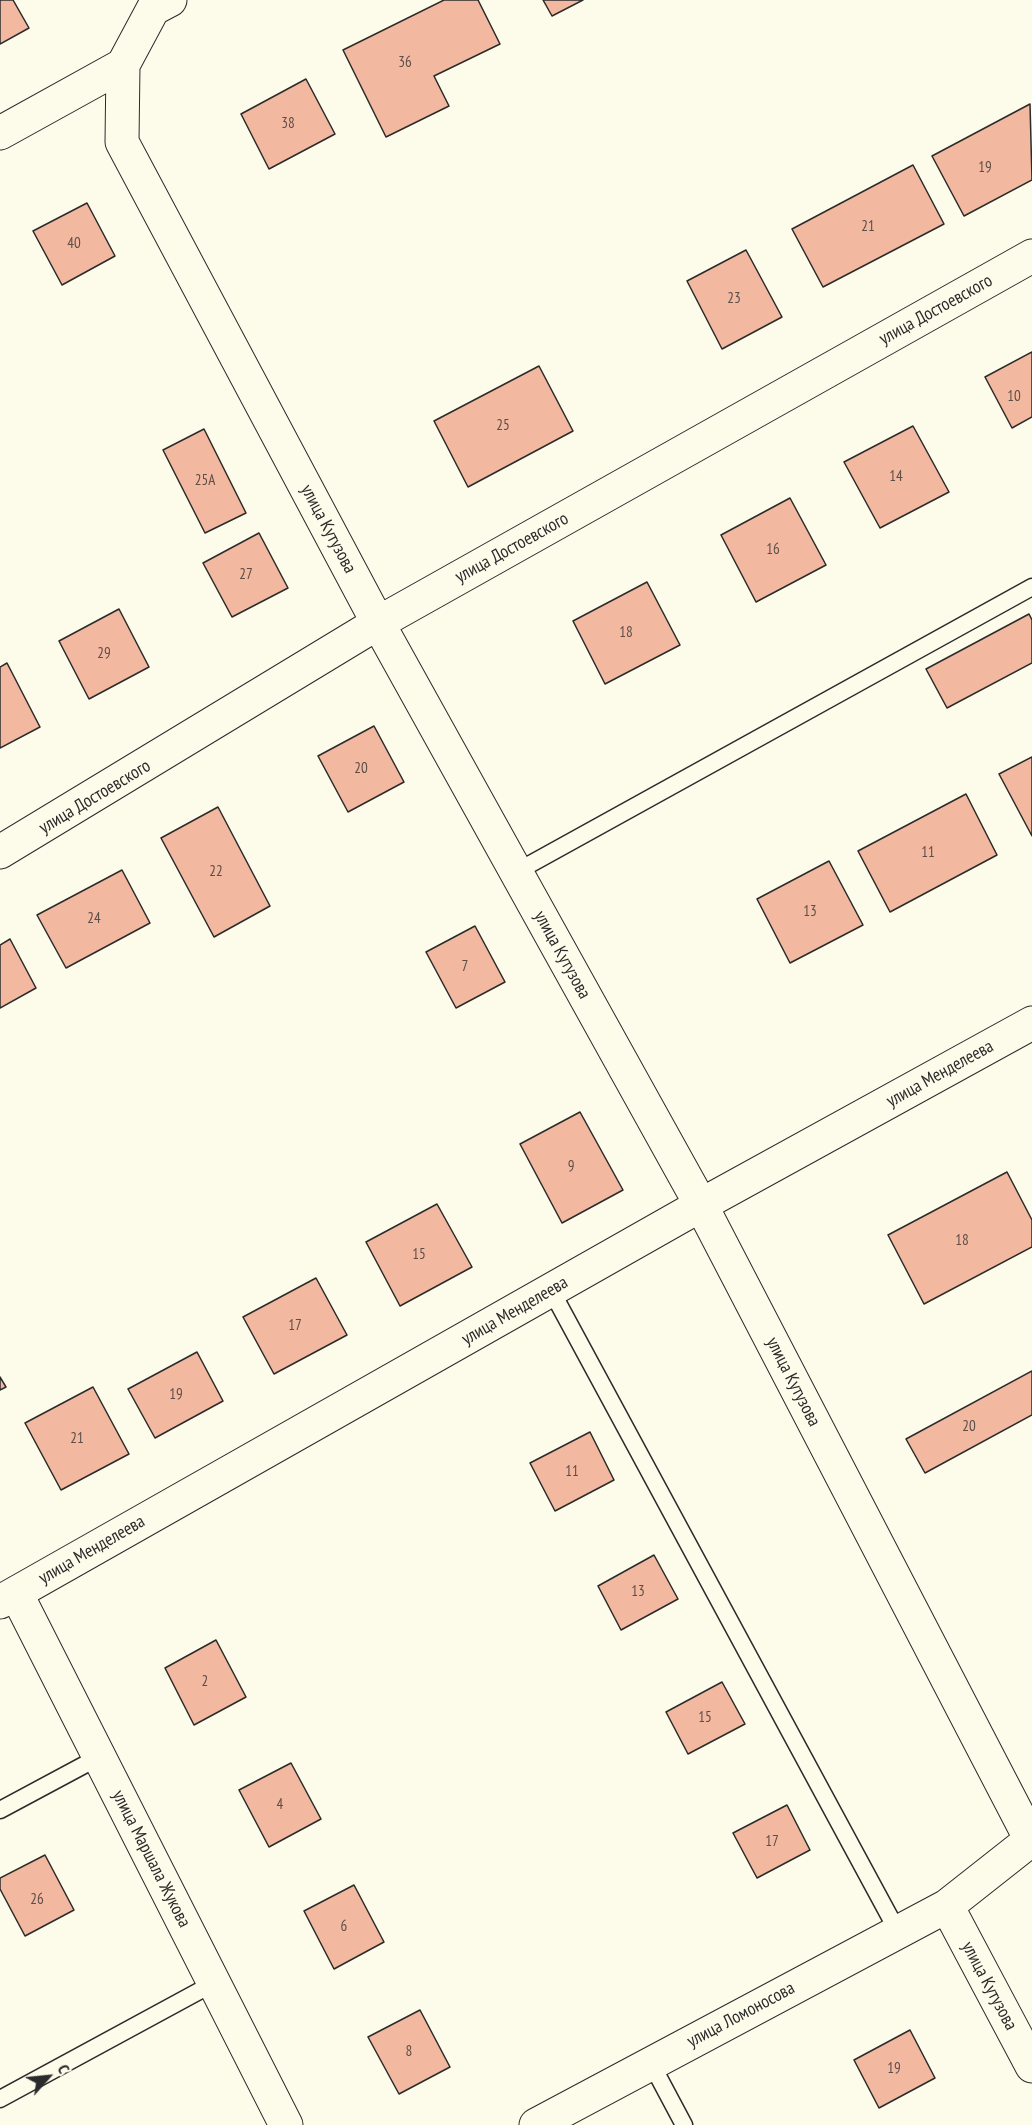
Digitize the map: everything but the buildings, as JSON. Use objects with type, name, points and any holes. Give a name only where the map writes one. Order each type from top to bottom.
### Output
[{"type":"street","points":[[0,133],[123,65],[153,9],[170,0]]},
{"type":"street","name":"улица Кутузова","points":[[123,65],[122,142],[378,623],[701,1205],[1031,1839]]},
{"type":"street","name":"улица Достоевского","points":[[0,852],[378,623],[1032,256]]},
{"type":"street","name":"улица Менделеева","points":[[8,1597],[701,1205],[1032,1023]]},
{"type":"street","name":"улица Маршала Жукова","points":[[8,1597],[99,1757],[286,2125]]},
{"type":"street","name":"улица Ломоносова","points":[[536,2125],[947,1906],[1031,1839]]},
{"type":"street","name":"улица Кутузова","points":[[947,1906],[1032,2066]]},
{"type":"lane","points":[[516,872],[1032,587]]},
{"type":"lane","points":[[551,1290],[898,1932]]},
{"type":"lane","points":[[0,1810],[99,1757]]},
{"type":"lane","points":[[0,2099],[214,1983]]},
{"type":"lane","points":[[651,2063],[684,2125]]}]
